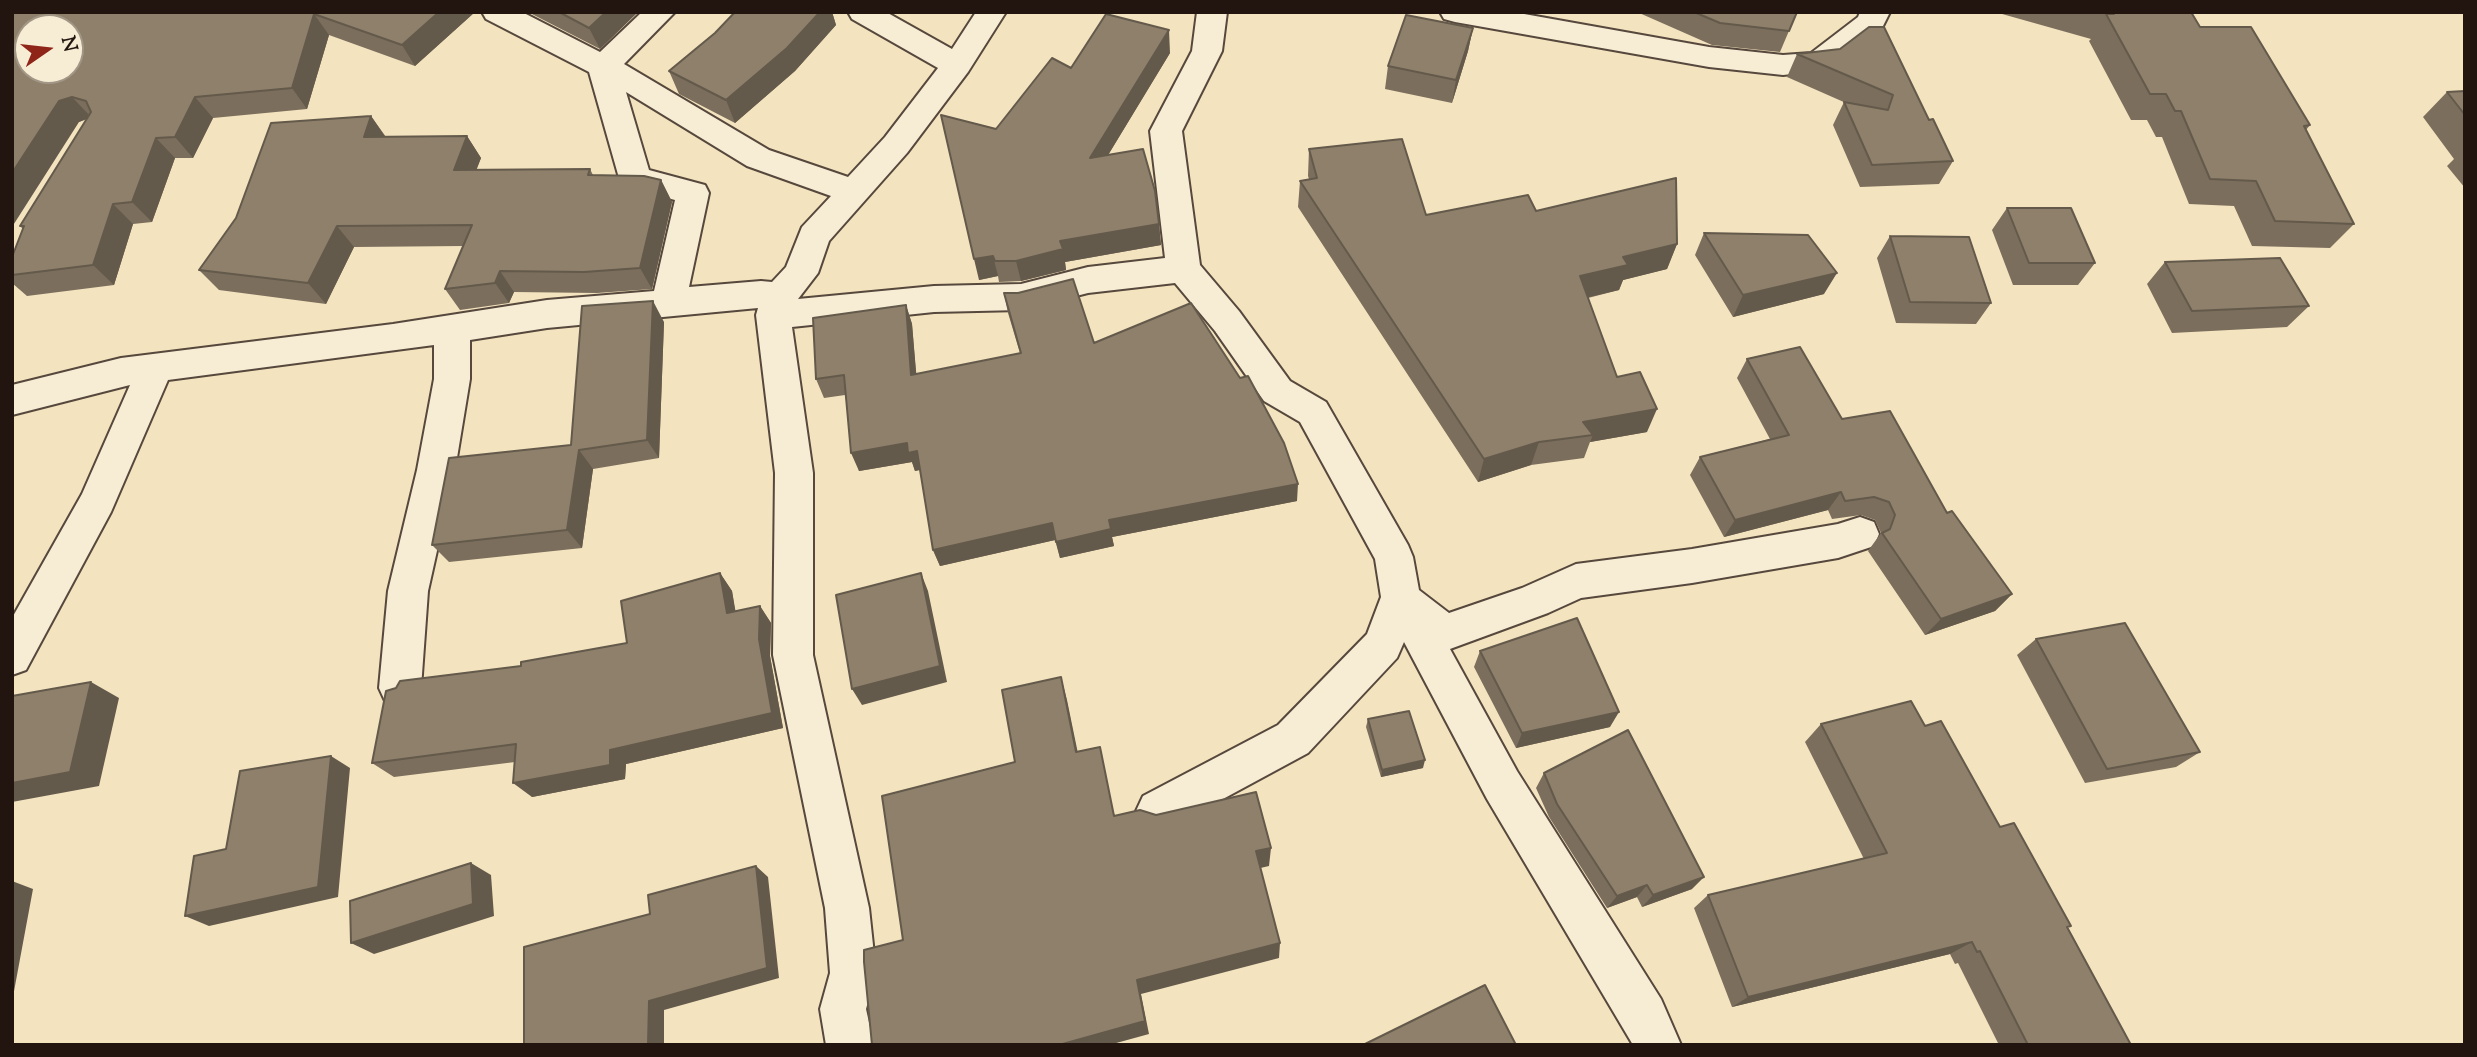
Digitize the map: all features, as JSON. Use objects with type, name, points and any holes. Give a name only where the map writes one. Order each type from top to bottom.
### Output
[{"type":"street","points":[[497,12],[603,66],[758,158],[852,191]]},
{"type":"street","points":[[603,66],[660,12]]},
{"type":"street","points":[[863,12],[957,65]]},
{"type":"street","points":[[850,1045],[843,1009],[853,972],[846,908],[793,655],[794,473],[776,306],[801,273],[814,236],[896,145],[957,65],[990,12]]},
{"type":"street","points":[[1212,12],[1207,51],[1166,131],[1183,269],[1227,321],[1277,391],[1312,412],[1394,557],[1401,597],[1502,785],[1644,1016],[1657,1045]]},
{"type":"street","points":[[1455,12],[1709,57],[1783,65],[1818,63],[1870,23],[1875,12]]},
{"type":"street","points":[[603,66],[635,178],[693,193],[669,301]]},
{"type":"street","points":[[12,400],[101,376],[156,367],[452,329],[547,314],[761,294],[776,306],[1021,298],[1088,280],[1183,269]]},
{"type":"street","points":[[400,688],[408,591],[436,470],[453,379],[452,329]]},
{"type":"street","points":[[12,657],[98,501],[156,367]]},
{"type":"street","points":[[1401,597],[1444,633],[1534,601],[1576,581],[1692,566],[1838,541],[1860,534]]},
{"type":"street","points":[[1158,811],[1293,739],[1383,645],[1401,597]]},
{"type":"building","points":[[12,12],[439,12],[402,45],[314,14],[292,88],[195,97],[175,137],[156,138],[132,202],[113,204],[93,265],[12,275],[12,257],[24,226],[20,226],[91,112],[86,101],[72,97],[59,101],[12,173]]},
{"type":"building","points":[[559,12],[606,12],[589,28]]},
{"type":"building","points":[[735,12],[820,12],[787,48],[726,100],[669,71],[715,33]]},
{"type":"building","points":[[1694,12],[1797,12],[1789,31],[1720,23]]},
{"type":"building","points":[[2107,12],[2191,12],[2200,27],[2251,27],[2310,125],[2304,126],[2354,224],[2275,221],[2256,181],[2210,179],[2181,111],[2175,111],[2166,94],[2150,94],[2106,14],[2114,14]]},
{"type":"building","points":[[1106,14],[1169,30],[1090,158],[1143,149],[1155,191],[1159,224],[1060,241],[1063,249],[1016,261],[995,261],[993,256],[974,259],[941,115],[996,129],[1052,58],[1071,68]]},
{"type":"building","points":[[1406,15],[1473,28],[1456,80],[1388,66]]},
{"type":"building","points":[[1869,27],[1884,27],[1929,120],[1933,119],[1953,161],[1872,165],[1844,102],[1888,110],[1893,95],[1797,54],[1840,49]]},
{"type":"building","points":[[2465,91],[2465,115],[2447,92]]},
{"type":"building","points":[[371,116],[364,137],[467,136],[454,170],[590,169],[588,175],[644,176],[661,180],[640,268],[584,272],[500,271],[495,283],[445,289],[472,225],[337,226],[308,283],[199,270],[236,218],[271,123]]},
{"type":"building","points":[[1402,139],[1426,215],[1528,195],[1536,211],[1676,178],[1677,244],[1623,257],[1628,265],[1580,276],[1617,377],[1640,372],[1657,409],[1583,422],[1593,435],[1539,442],[1484,459],[1300,181],[1317,178],[1309,149]]},
{"type":"building","points":[[2007,208],[2071,208],[2095,263],[2029,263]]},
{"type":"building","points":[[1704,233],[1808,235],[1837,273],[1743,295]]},
{"type":"building","points":[[1890,236],[1969,237],[1991,303],[1910,302]]},
{"type":"building","points":[[2280,258],[2309,306],[2192,311],[2165,262]]},
{"type":"building","points":[[1073,279],[1094,343],[1191,303],[1240,378],[1248,376],[1284,443],[1298,484],[1109,520],[1111,529],[1056,542],[1052,523],[933,550],[917,451],[908,453],[907,443],[851,453],[844,375],[816,379],[813,318],[906,305],[911,375],[1021,353],[1004,293],[1018,293]]},
{"type":"building","points":[[653,301],[647,440],[579,450],[567,530],[432,545],[449,458],[571,445],[582,306]]},
{"type":"building","points":[[1800,347],[1842,419],[1890,411],[1947,513],[1952,511],[2012,594],[1941,619],[1882,533],[1890,529],[1895,515],[1889,502],[1874,497],[1845,501],[1841,492],[1735,520],[1700,457],[1789,435],[1747,359]]},
{"type":"building","points":[[720,573],[727,613],[760,606],[759,639],[772,713],[610,750],[610,765],[513,783],[516,744],[372,763],[386,691],[396,688],[400,681],[521,666],[521,662],[627,643],[621,601]]},
{"type":"building","points":[[921,573],[940,666],[852,689],[836,595]]},
{"type":"building","points":[[1577,618],[1619,712],[1522,733],[1480,651]]},
{"type":"building","points":[[2125,623],[2200,752],[2107,769],[2036,639]]},
{"type":"building","points":[[1061,677],[1076,752],[1100,747],[1114,816],[1140,810],[1156,815],[1256,792],[1271,848],[1256,851],[1280,943],[1137,980],[1145,1021],[1059,1045],[872,1045],[864,950],[903,940],[882,796],[1015,762],[1002,690]]},
{"type":"building","points":[[91,682],[70,772],[12,783],[12,696]]},
{"type":"building","points":[[1911,701],[1925,726],[1941,721],[2000,827],[2014,823],[2071,926],[2067,927],[2131,1045],[2028,1045],[1980,951],[1977,952],[1972,942],[1748,997],[1708,895],[1887,853],[1821,724]]},
{"type":"building","points":[[1409,711],[1425,760],[1382,770],[1368,719]]},
{"type":"building","points":[[1628,730],[1704,877],[1653,895],[1647,885],[1617,896],[1557,804],[1544,773]]},
{"type":"building","points":[[331,756],[318,887],[185,916],[194,856],[226,849],[240,771]]},
{"type":"building","points":[[471,863],[473,904],[351,943],[350,901]]},
{"type":"building","points":[[756,866],[767,968],[649,1001],[648,1045],[524,1045],[524,947],[650,914],[648,895]]},
{"type":"building","points":[[1485,985],[1516,1045],[1363,1045]]}]
